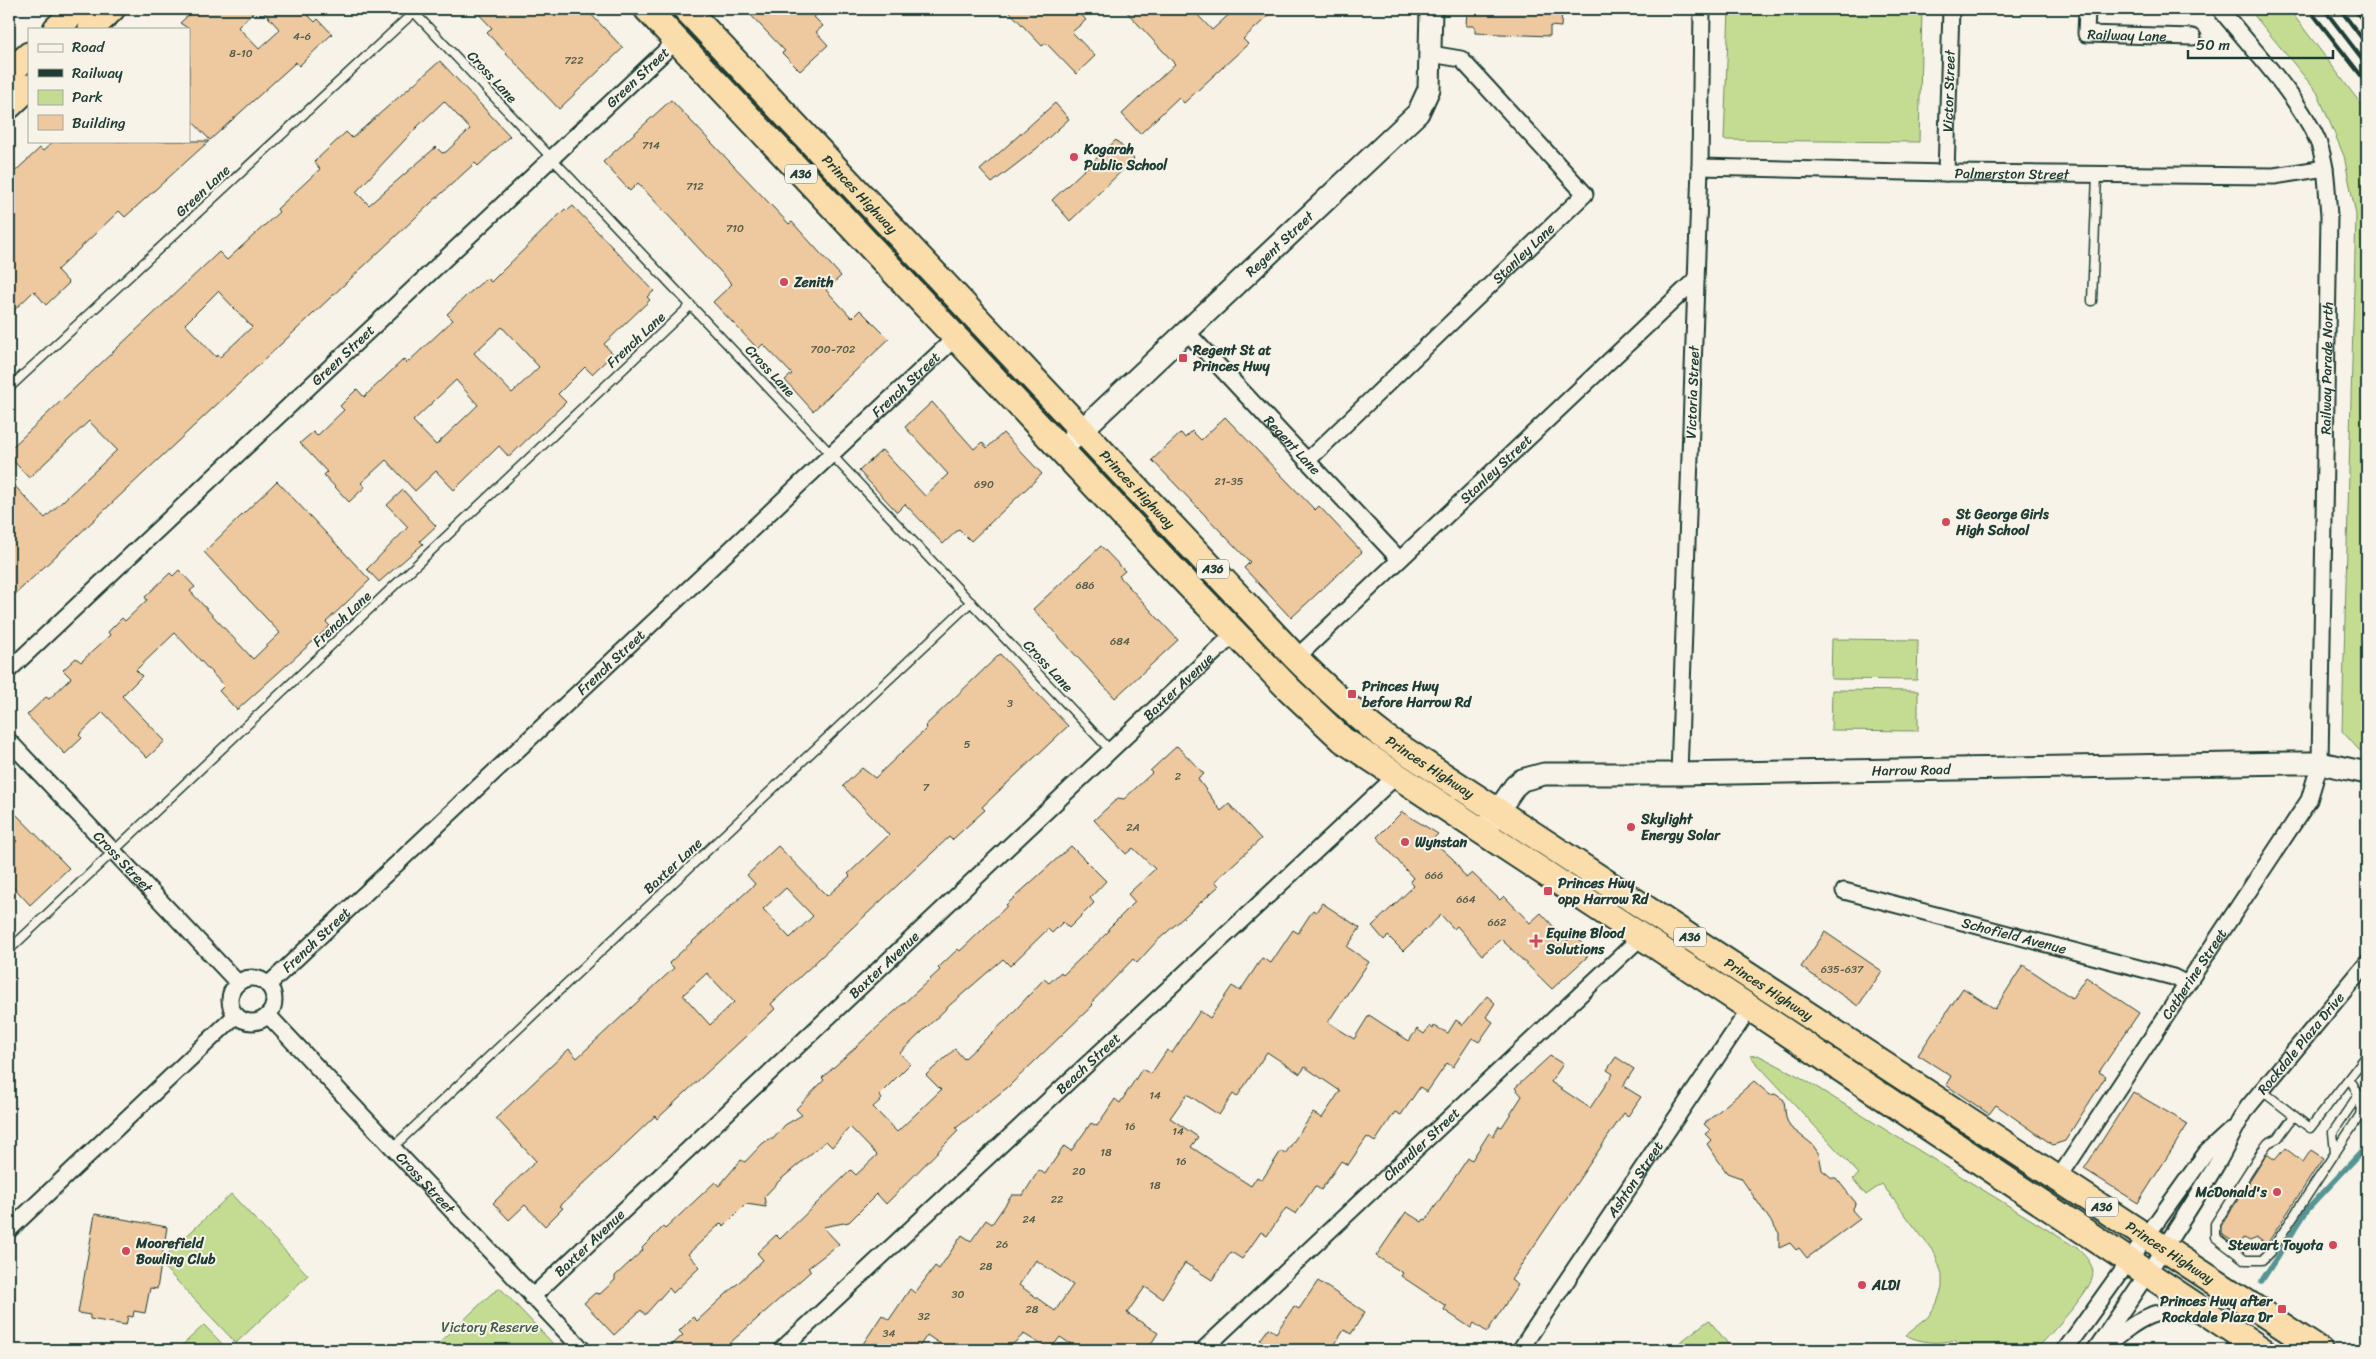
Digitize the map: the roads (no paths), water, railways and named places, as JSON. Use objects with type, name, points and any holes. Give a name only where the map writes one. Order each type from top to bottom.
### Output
[{"type":"highway","points":[[57,28],[78,9]]},
{"type":"highway","points":[[92,28],[112,9]]},
{"type":"highway","name":"Princes Highway","points":[[647,9],[955,338],[1325,725],[1357,751],[1640,938],[1750,1008],[2255,1345]]},
{"type":"highway","name":"Princes Highway","points":[[686,9],[1296,658],[1335,697],[1359,717],[2319,1350]]},
{"type":"highway","points":[[9,73],[28,56]]},
{"type":"highway","points":[[9,106],[28,88]]},
{"type":"main road","name":"Regent Street","points":[[1062,449],[1418,113],[1429,89],[1431,9]]},
{"type":"main road","name":"Harrow Road","points":[[1483,833],[1509,793],[1522,780],[1544,774],[1679,774],[2320,763],[2367,773]]},
{"type":"street","name":"Victoria Street","points":[[1679,774],[1700,167],[1702,9]]},
{"type":"street","name":"Victor Street","points":[[1946,173],[1951,9]]},
{"type":"street","name":"Railway Lane","points":[[2087,9],[2086,34],[2194,37]]},
{"type":"street","name":"Railway Parade North","points":[[2220,9],[2308,122],[2319,145],[2325,168],[2329,216],[2320,763]]},
{"type":"street","name":"Green Street","points":[[9,670],[677,40]]},
{"type":"street","name":"Stanley Lane","points":[[1307,460],[1585,194],[1462,59],[1431,54]]},
{"type":"street","name":"Palmerston Street","points":[[1700,167],[1946,173],[2274,176],[2325,168]]},
{"type":"street","name":"Stanley Street","points":[[1296,658],[1696,279]]},
{"type":"street","name":"Regent Lane","points":[[1186,331],[1399,559]]},
{"type":"street","name":"French Street","points":[[268,985],[955,338]]},
{"type":"street","name":"Baxter Avenue","points":[[532,1297],[1235,633]]},
{"type":"street","name":"Cross Street","points":[[9,741],[238,983]]},
{"type":"street","name":"Catherine Street","points":[[2058,1179],[2185,984],[2309,800],[2320,763]]},
{"type":"street","name":"Beach Street","points":[[782,1350],[1395,776]]},
{"type":"street","name":"Schofield Avenue","points":[[1844,891],[2173,978],[2185,984]]},
{"type":"street","name":"Chandler Street","points":[[1203,1350],[1640,938]]},
{"type":"street","name":"Rockdale Plaza Drive","points":[[2095,1350],[2138,1267],[2155,1242],[2206,1153],[2235,1126],[2262,1090],[2367,963]]},
{"type":"street","points":[[254,978],[268,985],[274,1001],[268,1015],[258,1021],[251,1022],[236,1015],[230,1001],[233,989],[238,983],[254,978]]},
{"type":"street","name":"Ashton Street","points":[[1520,1350],[1750,1008]]},
{"type":"street","points":[[9,1230],[236,1015]]},
{"type":"street","name":"Cross Street","points":[[268,1015],[582,1350]]},
{"type":"street","name":"Rockdale Plaza Drive","points":[[2065,1350],[2138,1267],[2155,1242],[2217,1165],[2235,1126]]},
{"type":"street","points":[[2101,1350],[2137,1321],[2158,1312],[2173,1310],[2212,1317]]},
{"type":"lane","name":"Cross Lane","points":[[412,10],[1111,750]]},
{"type":"lane","name":"Green Lane","points":[[9,388],[412,10]]},
{"type":"lane","points":[[2092,301],[2097,174]]},
{"type":"lane","name":"French Lane","points":[[9,950],[691,305]]},
{"type":"lane","name":"Baxter Lane","points":[[392,1148],[971,602]]},
{"type":"lane","points":[[2262,1090],[2310,1128],[2367,1055]]},
{"type":"lane","points":[[2294,1116],[2278,1138],[2268,1143],[2262,1151],[2214,1224],[2215,1237],[2219,1242],[2245,1260],[2262,1260],[2270,1252],[2360,1115],[2362,1106],[2359,1094],[2349,1078]]},
{"type":"lane","points":[[2335,1153],[2333,1132],[2359,1094]]},
{"type":"waterway","points":[[2261,1282],[2308,1209],[2367,1146]]},
{"type":"railway","points":[[2309,9],[2367,83]]},
{"type":"railway","points":[[2324,9],[2367,65]]},
{"type":"railway","points":[[2340,9],[2367,45]]},
{"type":"railway","points":[[2354,9],[2367,25]]},
{"type":"place","name":"Kogarah Public School","points":[[1074,157]]},
{"type":"place","name":"Zenith","points":[[784,282]]},
{"type":"place","name":"Regent St at Princes Hwy","points":[[1183,358]]},
{"type":"place","name":"St George Girls High School","points":[[1946,522]]},
{"type":"place","name":"Princes Hwy before Harrow Rd","points":[[1352,694]]},
{"type":"place","name":"Skylight Energy Solar","points":[[1631,827]]},
{"type":"place","name":"Wynstan","points":[[1405,842]]},
{"type":"place","name":"Princes Hwy opp Harrow Rd","points":[[1548,891]]},
{"type":"place","name":"Equine Blood Solutions","points":[[1536,941]]},
{"type":"place","name":"McDonald's","points":[[2277,1192]]},
{"type":"place","name":"Stewart Toyota","points":[[2333,1245]]},
{"type":"place","name":"Moorefield Bowling Club","points":[[126,1251]]},
{"type":"place","name":"ALDI","points":[[1862,1285]]},
{"type":"place","name":"Princes Hwy after Rockdale Plaza Dr","points":[[2282,1309]]},
{"type":"park label","name":"Victory Reserve","points":[[490,1327]]}]
